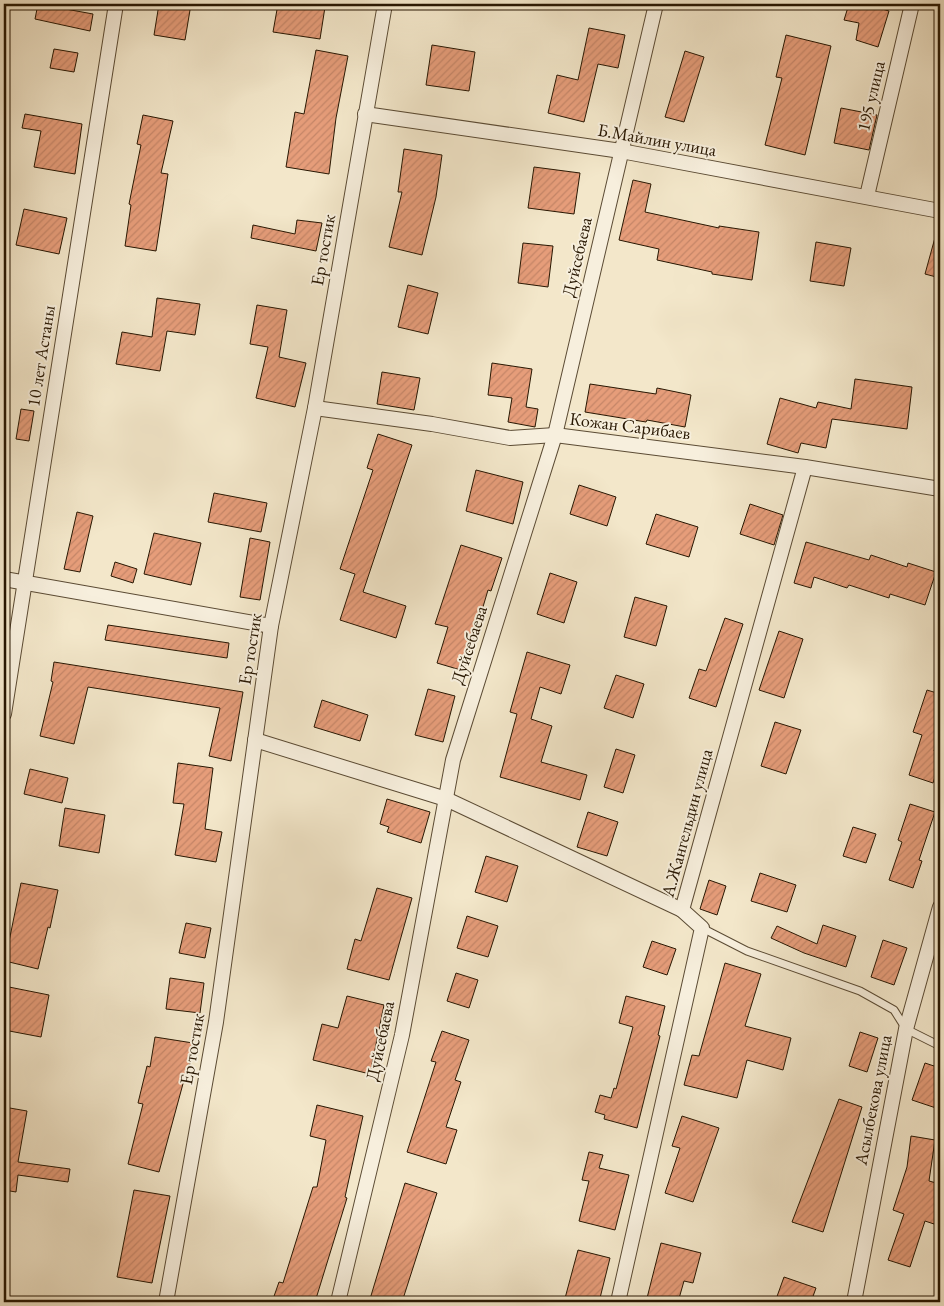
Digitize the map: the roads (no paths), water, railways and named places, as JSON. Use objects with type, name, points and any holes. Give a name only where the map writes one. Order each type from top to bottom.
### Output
[{"type":"street","name":"10 лет Астаны","points":[[4,714],[116,4]]},
{"type":"street","name":"Ер тостик","points":[[166,1302],[216,1022],[271,626],[315,408],[385,4]]},
{"type":"street","name":"Дуйсебаева","points":[[338,1302],[402,1035],[453,760],[556,435],[656,4]]},
{"type":"street","name":"195 улица","points":[[868,196],[912,4]]},
{"type":"street","name":"Б.Майлин улица","points":[[365,114],[621,151],[940,211]]},
{"type":"street","name":"Кожан Сарибаев","points":[[315,408],[432,424],[510,438],[556,435],[804,467],[940,489]]},
{"type":"street","name":"А.Жангельдин улица","points":[[702,928],[682,910],[804,467]]},
{"type":"street","points":[[4,579],[271,626]]},
{"type":"street","points":[[255,740],[446,799],[682,910]]},
{"type":"street","name":"Асылбекова улица","points":[[854,1302],[906,1029],[940,907]]},
{"type":"street","points":[[618,1302],[702,928]]},
{"type":"lane","points":[[702,928],[747,950],[860,991],[894,1010],[906,1029],[940,1046]]}]
